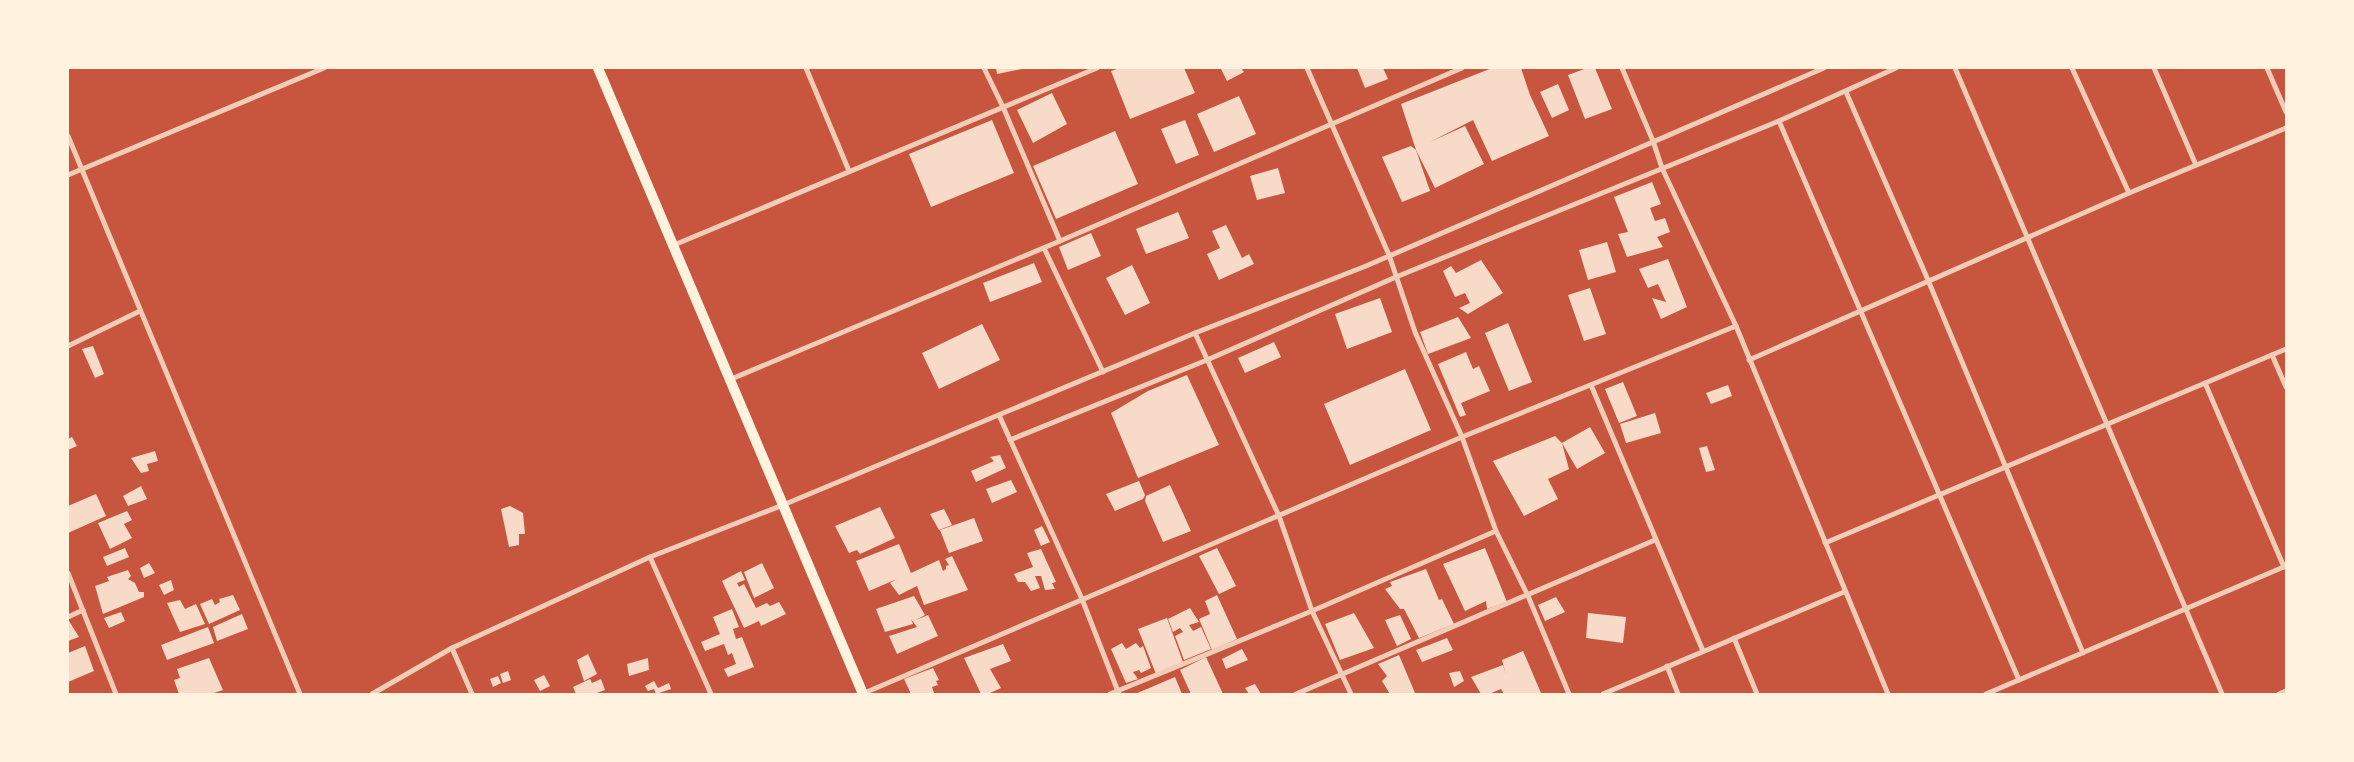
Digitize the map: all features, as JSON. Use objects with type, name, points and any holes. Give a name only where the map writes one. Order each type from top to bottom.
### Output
[{"type":"main road","points":[[598,68],[729,380],[784,505],[862,694]]},
{"type":"street","points":[[68,175],[324,68]]},
{"type":"street","points":[[806,68],[849,171]]},
{"type":"street","points":[[984,68],[1003,107],[1060,241]]},
{"type":"street","points":[[673,246],[1098,68]]},
{"type":"street","points":[[1307,68],[1389,255],[1425,358],[1462,437],[1496,531],[1528,596],[1569,694]]},
{"type":"street","points":[[729,380],[1044,248],[1462,68]]},
{"type":"street","points":[[1622,68],[1653,141],[1662,168],[1736,326],[1844,592],[1888,694]]},
{"type":"street","points":[[372,694],[452,648],[650,557],[784,505],[1195,334],[1366,266],[1824,68]]},
{"type":"street","points":[[1010,440],[1207,360],[1396,277],[1779,121],[1896,68]]},
{"type":"street","points":[[1955,68],[2222,694]]},
{"type":"street","points":[[2072,68],[2128,193]]},
{"type":"street","points":[[2154,68],[2196,165]]},
{"type":"street","points":[[2268,68],[2286,112]]},
{"type":"street","points":[[1846,92],[1928,280],[2004,467],[2083,653]]},
{"type":"street","points":[[1779,121],[2020,680]]},
{"type":"street","points":[[1750,360],[2128,193],[2286,128]]},
{"type":"street","points":[[68,136],[300,694]]},
{"type":"street","points":[[1044,248],[1103,372]]},
{"type":"street","points":[[68,346],[140,311]]},
{"type":"street","points":[[862,694],[1462,437],[1736,326]]},
{"type":"street","points":[[1195,334],[1279,516],[1312,611],[1351,694]]},
{"type":"street","points":[[1825,543],[2286,349]]},
{"type":"street","points":[[2272,355],[2286,387]]},
{"type":"street","points":[[1986,694],[2285,567],[2206,383]]},
{"type":"street","points":[[1591,385],[1703,651]]},
{"type":"street","points":[[999,415],[1082,599],[1119,693]]},
{"type":"street","points":[[1110,694],[1119,693],[1496,531]]},
{"type":"street","points":[[1296,694],[1655,540]]},
{"type":"street","points":[[650,557],[711,694]]},
{"type":"street","points":[[68,573],[116,694]]},
{"type":"street","points":[[1603,694],[1844,592]]},
{"type":"street","points":[[68,617],[83,610]]},
{"type":"street","points":[[1734,638],[1757,694]]},
{"type":"street","points":[[452,648],[472,694]]},
{"type":"street","points":[[1666,666],[1678,694]]},
{"type":"street","points":[[2279,694],[2286,691]]},
{"type":"building","points":[[996,68],[1027,68],[997,74]]},
{"type":"building","points":[[1120,68],[1184,68],[1195,93],[1130,119],[1111,71]]},
{"type":"building","points":[[1241,68],[1244,72],[1227,81],[1221,69]]},
{"type":"building","points":[[1357,68],[1383,68],[1388,79],[1365,88]]},
{"type":"building","points":[[1492,68],[1521,68],[1530,95],[1549,136],[1492,161],[1473,120],[1430,142],[1465,126],[1484,164],[1435,188],[1416,150],[1401,104]]},
{"type":"building","points":[[1587,68],[1595,68],[1612,109],[1585,119],[1568,75]]},
{"type":"building","points":[[1558,84],[1569,110],[1552,118],[1540,92]]},
{"type":"building","points":[[1052,93],[1067,124],[1033,143],[1017,110]]},
{"type":"building","points":[[1239,96],[1256,134],[1214,152],[1197,114]]},
{"type":"building","points":[[992,120],[1014,173],[931,207],[909,154]]},
{"type":"building","points":[[1185,120],[1199,155],[1176,164],[1161,129]]},
{"type":"building","points":[[1115,131],[1138,184],[1056,219],[1033,166]]},
{"type":"building","points":[[1411,146],[1416,150],[1430,191],[1402,202],[1382,157]]},
{"type":"building","points":[[1278,168],[1285,193],[1257,200],[1250,176]]},
{"type":"building","points":[[1652,182],[1661,204],[1650,208],[1655,221],[1665,218],[1670,232],[1657,237],[1663,247],[1627,257],[1618,234],[1628,232],[1614,197]]},
{"type":"building","points":[[1178,212],[1189,238],[1146,254],[1136,229]]},
{"type":"building","points":[[1226,225],[1242,258],[1249,254],[1254,264],[1219,280],[1207,254],[1220,248],[1212,231]]},
{"type":"building","points":[[1091,233],[1101,256],[1068,270],[1059,247]]},
{"type":"building","points":[[1607,242],[1616,272],[1588,280],[1579,250]]},
{"type":"building","points":[[1668,259],[1687,307],[1661,319],[1652,298],[1666,302],[1658,284],[1648,288],[1639,269]]},
{"type":"building","points":[[1481,260],[1503,293],[1468,314],[1459,308],[1470,303],[1465,293],[1455,297],[1443,271],[1451,266],[1456,273]]},
{"type":"building","points":[[1034,263],[1042,282],[990,302],[983,283]]},
{"type":"building","points":[[1132,265],[1150,303],[1125,315],[1106,278]]},
{"type":"building","points":[[1590,288],[1606,334],[1584,341],[1568,295]]},
{"type":"building","points":[[1380,298],[1392,332],[1347,349],[1335,314]]},
{"type":"building","points":[[1458,317],[1471,338],[1428,354],[1420,332]]},
{"type":"building","points":[[1508,323],[1532,382],[1509,391],[1485,333]]},
{"type":"building","points":[[982,324],[1000,360],[939,389],[922,353]]},
{"type":"building","points":[[1274,342],[1281,357],[1245,373],[1238,358]]},
{"type":"building","points":[[93,346],[104,374],[95,378],[82,349]]},
{"type":"building","points":[[1466,352],[1473,369],[1479,366],[1490,391],[1461,403],[1466,415],[1460,417],[1438,364]]},
{"type":"building","points":[[1405,369],[1431,430],[1350,465],[1324,404]]},
{"type":"building","points":[[1187,375],[1219,445],[1138,478],[1111,413],[1148,391]]},
{"type":"building","points":[[1623,382],[1637,416],[1619,423],[1605,389]]},
{"type":"building","points":[[1728,385],[1732,396],[1711,404],[1706,393]]},
{"type":"building","points":[[1655,413],[1661,433],[1626,443],[1620,424]]},
{"type":"building","points":[[1590,427],[1605,453],[1577,469],[1562,443]]},
{"type":"building","points":[[1555,436],[1562,443],[1569,469],[1548,479],[1558,499],[1524,516],[1493,461]]},
{"type":"building","points":[[72,437],[77,446],[68,450],[68,439]]},
{"type":"building","points":[[1707,446],[1715,470],[1706,472],[1699,448]]},
{"type":"building","points":[[155,451],[158,461],[147,464],[149,471],[141,473],[131,458]]},
{"type":"building","points":[[1000,455],[1006,468],[976,482],[971,471],[994,461],[990,457]]},
{"type":"building","points":[[1011,480],[1017,492],[992,503],[986,489]]},
{"type":"building","points":[[1139,481],[1145,495],[1143,499],[1115,511],[1106,494]]},
{"type":"building","points":[[1170,485],[1191,531],[1163,542],[1145,501],[1146,496]]},
{"type":"building","points":[[141,486],[147,499],[128,506],[123,496]]},
{"type":"building","points":[[96,494],[106,516],[68,533],[68,506]]},
{"type":"building","points":[[510,506],[523,513],[525,534],[519,534],[519,545],[509,547],[501,509]]},
{"type":"building","points":[[880,507],[895,538],[860,554],[857,550],[849,553],[835,526]]},
{"type":"building","points":[[944,509],[952,525],[939,530],[930,514]]},
{"type":"building","points":[[127,511],[132,520],[124,524],[132,538],[110,549],[98,523]]},
{"type":"building","points":[[974,518],[983,541],[949,553],[940,530]]},
{"type":"building","points":[[1042,526],[1050,542],[1041,546],[1034,530]]},
{"type":"building","points":[[899,544],[911,573],[939,560],[943,571],[949,565],[945,559],[952,556],[968,590],[924,605],[917,586],[899,595],[890,583],[897,579],[869,591],[856,561]]},
{"type":"building","points":[[125,548],[129,557],[107,566],[103,557]]},
{"type":"building","points":[[1217,548],[1236,586],[1219,594],[1199,556]]},
{"type":"building","points":[[1485,548],[1507,602],[1487,609],[1486,601],[1465,611],[1443,564]]},
{"type":"building","points":[[1041,549],[1056,582],[1052,583],[1055,589],[1045,590],[1041,576],[1035,576],[1040,588],[1031,591],[1025,582],[1018,582],[1014,574],[1033,567],[1027,553]]},
{"type":"building","points":[[149,563],[155,573],[144,578],[140,568]]},
{"type":"building","points":[[762,563],[774,588],[754,598],[744,572]]},
{"type":"building","points":[[1426,569],[1439,600],[1442,599],[1454,624],[1419,638],[1404,609],[1400,609],[1385,589],[1392,586],[1390,582]]},
{"type":"building","points":[[128,570],[131,576],[128,579],[135,583],[139,592],[144,592],[144,597],[103,614],[95,586],[109,581],[107,577]]},
{"type":"building","points":[[741,571],[745,580],[737,583],[739,587],[744,584],[756,608],[767,603],[770,606],[779,602],[786,614],[761,626],[759,621],[744,628],[722,581]]},
{"type":"building","points":[[171,580],[174,590],[164,595],[159,585]]},
{"type":"building","points":[[233,595],[240,610],[209,624],[200,604],[212,599],[215,605],[220,602],[219,599]]},
{"type":"building","points":[[1217,595],[1237,639],[1212,650],[1199,619],[1210,614],[1205,601]]},
{"type":"building","points":[[914,596],[925,615],[916,620],[928,615],[938,636],[897,654],[889,636],[917,627],[911,619],[913,624],[885,632],[876,609]]},
{"type":"building","points":[[1556,597],[1565,612],[1545,621],[1538,605]]},
{"type":"building","points":[[180,600],[185,609],[196,604],[205,624],[180,632],[167,603]]},
{"type":"building","points":[[1190,608],[1199,622],[1189,625],[1193,631],[1201,627],[1211,649],[1184,660],[1175,636],[1183,632],[1180,628],[1173,632],[1168,619]]},
{"type":"building","points":[[732,609],[739,627],[733,629],[736,639],[742,637],[754,667],[728,677],[724,669],[736,664],[732,653],[728,655],[724,644],[705,651],[701,642],[720,634],[713,617]]},
{"type":"building","points":[[121,612],[125,621],[109,628],[104,618]]},
{"type":"building","points":[[1354,613],[1374,648],[1340,660],[1325,624]]},
{"type":"building","points":[[1588,613],[1626,617],[1623,643],[1586,638]]},
{"type":"building","points":[[242,614],[248,629],[217,641],[213,627]]},
{"type":"building","points":[[1400,615],[1411,639],[1397,646],[1385,620]]},
{"type":"building","points":[[1167,618],[1183,662],[1156,674],[1138,629]]},
{"type":"building","points":[[68,622],[79,637],[68,641]]},
{"type":"building","points":[[208,627],[214,643],[167,660],[161,645]]},
{"type":"building","points":[[1447,638],[1453,650],[1422,662],[1416,650]]},
{"type":"building","points":[[1122,643],[1126,649],[1136,643],[1140,648],[1143,646],[1151,668],[1141,673],[1139,670],[1133,672],[1138,679],[1126,683],[1111,649]]},
{"type":"building","points":[[1003,644],[1011,661],[990,669],[1001,688],[988,694],[981,694],[964,658]]},
{"type":"building","points":[[85,646],[94,671],[68,682],[68,653]]},
{"type":"building","points":[[1242,649],[1248,660],[1226,669],[1222,659]]},
{"type":"building","points":[[1523,651],[1541,693],[1504,694],[1501,689],[1489,694],[1481,694],[1471,677],[1503,665],[1506,675],[1502,660]]},
{"type":"building","points":[[588,654],[597,674],[584,681],[577,660]]},
{"type":"building","points":[[1399,655],[1415,693],[1390,694],[1382,681],[1387,676],[1378,664]]},
{"type":"building","points":[[1206,657],[1223,694],[1191,694],[1180,670]]},
{"type":"building","points":[[209,658],[223,690],[211,694],[179,694],[174,680],[180,678],[177,669]]},
{"type":"building","points":[[648,658],[649,670],[629,676],[627,664]]},
{"type":"building","points":[[933,668],[939,680],[936,681],[938,685],[932,687],[934,693],[911,694],[904,679]]},
{"type":"building","points":[[508,671],[511,680],[503,683],[500,674]]},
{"type":"building","points":[[1460,671],[1464,681],[1454,687],[1449,673]]},
{"type":"building","points":[[544,675],[550,686],[540,691],[534,680]]},
{"type":"building","points":[[498,676],[501,683],[493,687],[490,679]]},
{"type":"building","points":[[1175,677],[1182,694],[1135,694]]},
{"type":"building","points":[[590,679],[592,683],[601,679],[605,690],[594,694],[576,694],[573,687]]},
{"type":"building","points":[[654,681],[658,688],[669,683],[671,689],[656,694],[654,689],[648,691],[645,686]]},
{"type":"building","points":[[1255,684],[1261,694],[1249,694],[1245,688]]}]
